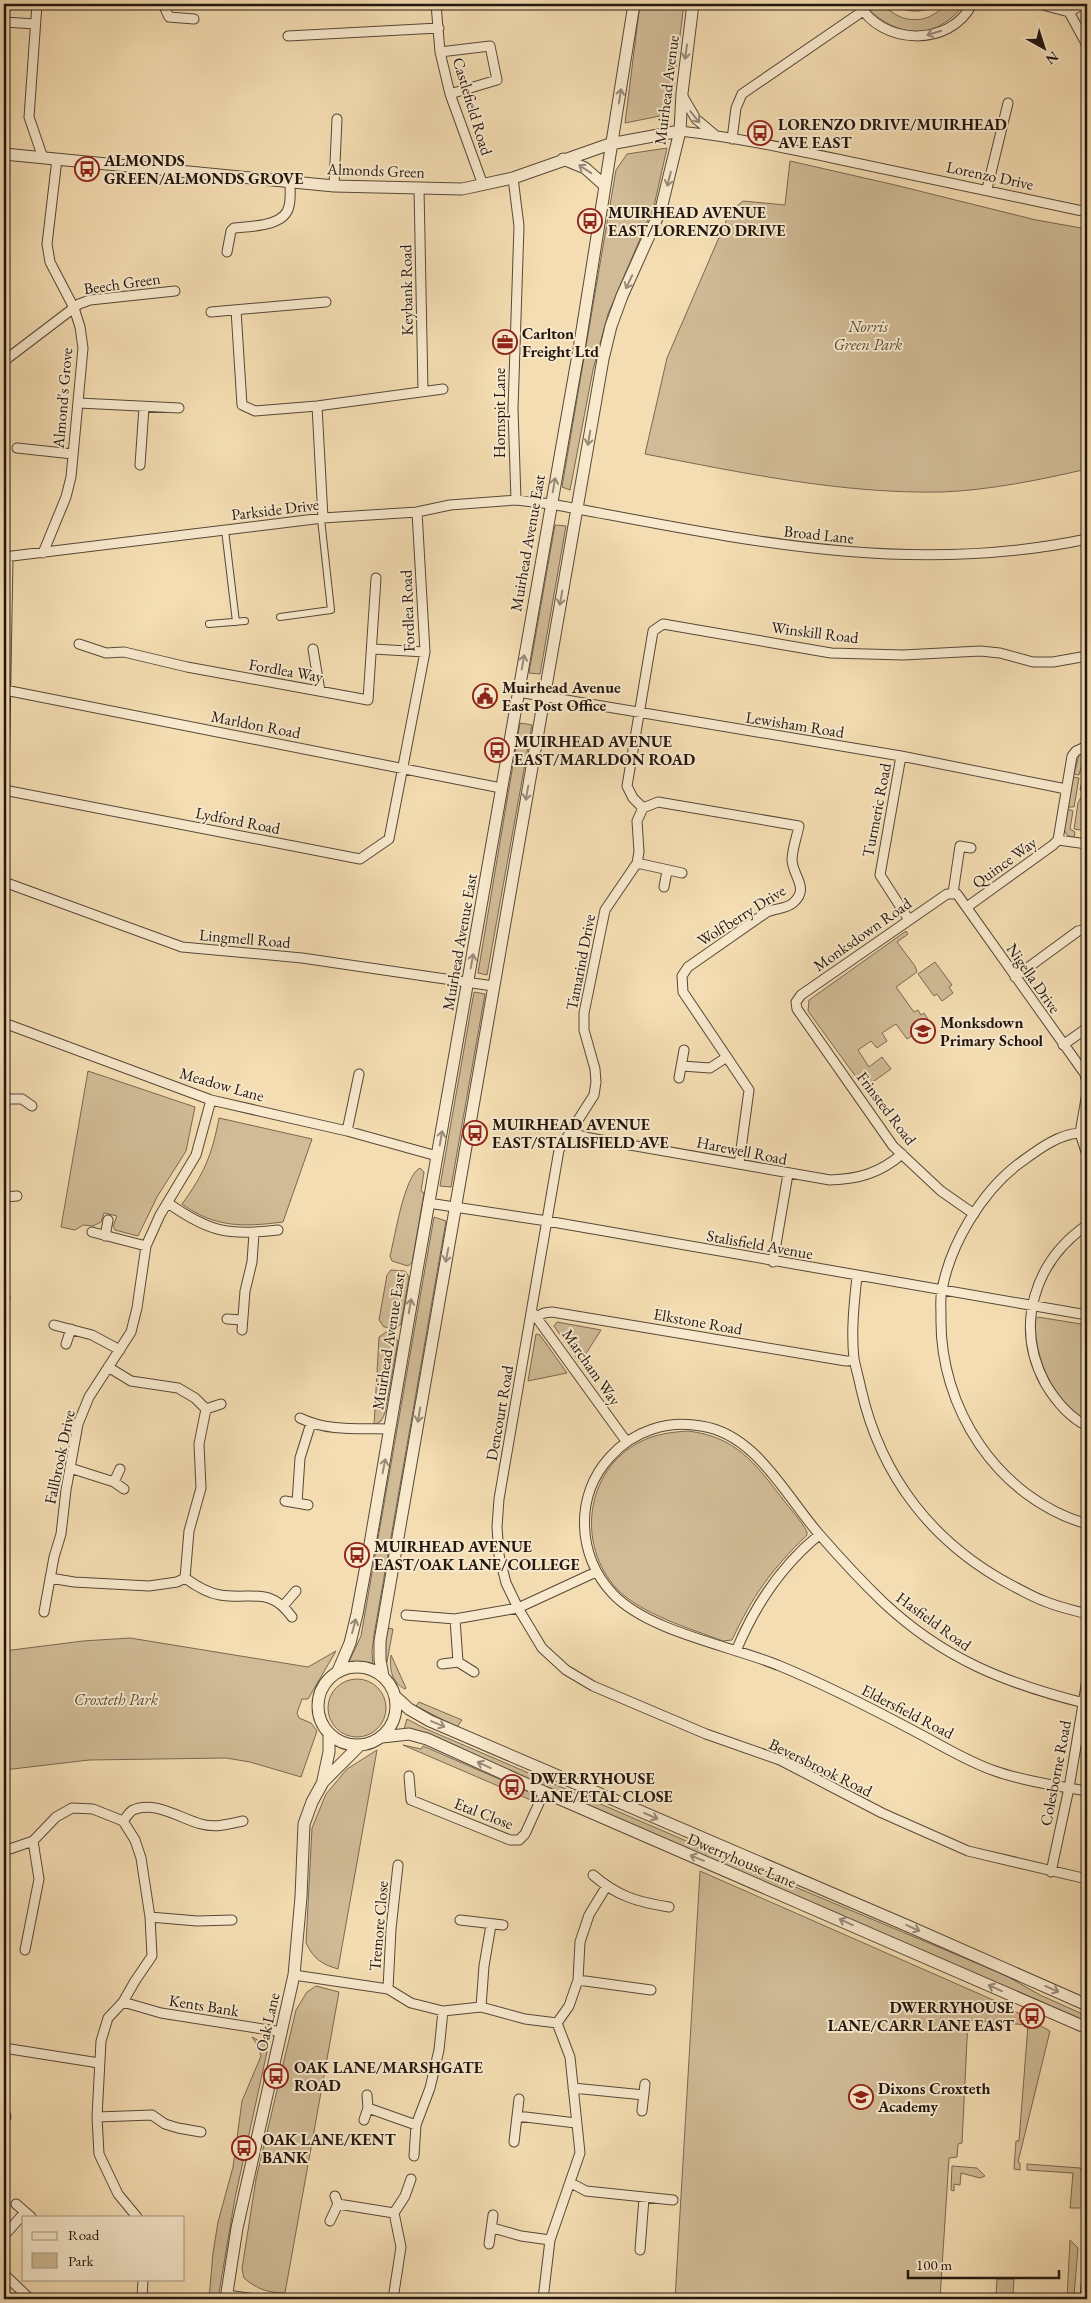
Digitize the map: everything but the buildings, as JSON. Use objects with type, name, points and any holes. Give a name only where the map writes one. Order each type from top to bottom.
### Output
[{"type":"street","points":[[37,4],[34,24],[29,117],[43,158]]},
{"type":"street","points":[[163,4],[169,17],[194,19]]},
{"type":"street","name":"Castlefield Road","points":[[436,4],[440,52],[450,94],[483,186]]},
{"type":"street","points":[[604,185],[634,4]]},
{"type":"street","name":"Muirhead Avenue","points":[[576,509],[603,359],[611,326],[622,296],[650,238],[661,209],[680,131],[682,93],[693,4]]},
{"type":"street","points":[[732,140],[736,108],[742,94],[861,8],[884,28],[897,34],[918,37],[938,33],[956,22],[972,4]]},
{"type":"street","points":[[1039,4],[1068,12],[1083,4]]},
{"type":"street","points":[[1068,12],[1087,45]]},
{"type":"street","points":[[4,22],[34,24]]},
{"type":"street","points":[[288,36],[439,28]]},
{"type":"street","points":[[440,52],[490,46],[497,80],[450,94]]},
{"type":"street","points":[[682,93],[688,108],[696,119],[716,135]]},
{"type":"street","points":[[987,189],[1008,103]]},
{"type":"street","points":[[334,186],[336,119]]},
{"type":"street","name":"Almonds Green","points":[[4,154],[334,186],[462,189],[513,178],[610,144],[680,131]]},
{"type":"street","name":"Lorenzo Drive","points":[[680,131],[716,135],[732,140],[987,189],[1087,212]]},
{"type":"street","name":"Almond's Grove","points":[[43,553],[66,497],[71,476],[83,348],[81,332],[74,308],[50,262],[47,244],[57,159]]},
{"type":"street","points":[[563,159],[585,168],[604,185]]},
{"type":"street","name":"Hornspit Lane","points":[[513,178],[519,226],[513,410],[516,500]]},
{"type":"street","points":[[227,252],[231,231],[234,228],[272,222],[285,216],[290,205],[290,182]]},
{"type":"street","name":"Muirhead Avenue East","points":[[338,1671],[350,1643],[358,1614],[428,1203],[469,982],[501,788],[580,342],[604,185]]},
{"type":"street","name":"Keybank Road","points":[[419,188],[423,391]]},
{"type":"street","name":"Beech Green","points":[[4,361],[74,308],[90,300],[175,291]]},
{"type":"street","points":[[211,312],[326,302]]},
{"type":"street","points":[[236,310],[242,405],[255,411],[317,406],[443,389]]},
{"type":"street","points":[[79,403],[179,408]]},
{"type":"street","points":[[280,617],[332,610],[322,518],[317,406]]},
{"type":"street","points":[[140,465],[144,407]]},
{"type":"street","points":[[18,448],[73,454]]},
{"type":"street","name":"Parkside Drive","points":[[6,557],[322,518],[417,512],[450,504],[516,500],[551,504]]},
{"type":"street","name":"Broad Lane","points":[[551,504],[785,546],[869,555],[932,556],[998,552],[1087,539]]},
{"type":"street","points":[[383,1676],[374,1670],[360,1667],[338,1671],[327,1681],[320,1692],[318,1708],[321,1722],[337,1740],[359,1746],[382,1737],[390,1728],[395,1718],[397,1698],[383,1676],[380,1660],[380,1640],[576,509]]},
{"type":"street","name":"Fordlea Road","points":[[404,768],[425,652],[417,512]]},
{"type":"street","points":[[225,530],[236,622]]},
{"type":"street","points":[[4,788],[6,557]]},
{"type":"street","name":"Fordlea Way","points":[[80,644],[106,654],[124,652],[187,667],[368,700],[373,649],[376,578]]},
{"type":"street","points":[[209,624],[245,621]]},
{"type":"street","name":"Winskill Road","points":[[641,713],[653,631],[662,624],[831,653],[903,655],[980,651],[1000,653],[1033,662],[1052,662],[1087,656]]},
{"type":"street","points":[[313,649],[320,691]]},
{"type":"street","points":[[373,649],[425,652]]},
{"type":"street","name":"Marldon Road","points":[[6,690],[501,788]]},
{"type":"street","name":"Lewisham Road","points":[[518,692],[901,756],[1066,789]]},
{"type":"street","points":[[641,713],[627,786],[633,798],[642,808],[637,821],[640,852],[637,863],[682,873]]},
{"type":"street","points":[[1087,746],[1076,751],[1072,756],[1058,840],[1087,844]]},
{"type":"street","name":"Turmeric Road","points":[[901,756],[880,875],[909,920]]},
{"type":"street","name":"Lydford Road","points":[[4,788],[360,860],[389,839],[404,768]]},
{"type":"street","name":"Wolfberry Drive","points":[[642,808],[658,802],[800,826],[792,860],[801,881],[798,896],[787,907],[768,912],[688,966],[682,976],[683,992],[749,1090],[740,1164]]},
{"type":"street","name":"Quince Way","points":[[967,907],[1054,845],[1058,840]]},
{"type":"street","points":[[950,893],[960,846],[972,848]]},
{"type":"street","name":"Tamarind Drive","points":[[547,1222],[559,1150],[594,1095],[595,1069],[584,1030],[584,1012],[604,910],[637,863]]},
{"type":"street","points":[[664,887],[667,871]]},
{"type":"street","name":"Lingmell Road","points":[[4,882],[182,947],[302,958],[493,986]]},
{"type":"street","name":"Monksdown Road","points":[[796,1002],[801,995],[950,893]]},
{"type":"street","name":"Nigella Drive","points":[[950,893],[957,894],[967,907],[1085,1074],[1087,1082]]},
{"type":"street","points":[[1015,977],[1078,931],[1087,929]]},
{"type":"street","name":"Frinsted Road","points":[[796,1002],[797,1009],[880,1129],[902,1154],[940,1191],[974,1214]]},
{"type":"street","name":"Meadow Lane","points":[[4,1023],[211,1100],[347,1131],[437,1156]]},
{"type":"street","points":[[1063,1045],[1087,1028]]},
{"type":"street","points":[[679,1078],[684,1050]]},
{"type":"street","points":[[682,1066],[710,1068],[727,1057]]},
{"type":"street","points":[[347,1131],[359,1074]]},
{"type":"street","points":[[1087,1093],[1080,1133],[1087,1155]]},
{"type":"street","points":[[4,1099],[22,1099],[32,1106]]},
{"type":"street","name":"Fallbrook Drive","points":[[44,1612],[61,1534],[78,1424],[84,1408],[126,1341],[134,1322],[146,1246],[196,1155],[211,1100]]},
{"type":"street","name":"Harewell Road","points":[[572,1130],[579,1135],[590,1138],[830,1180],[854,1179],[875,1173],[902,1154]]},
{"type":"street","points":[[1080,1133],[1071,1133],[1054,1141],[1025,1159],[998,1183],[974,1214],[960,1239],[942,1290],[940,1334],[945,1371],[957,1405],[971,1434],[1007,1478],[1038,1500],[1071,1519],[1087,1524]]},
{"type":"street","points":[[773,1262],[788,1174]]},
{"type":"street","points":[[4,1197],[17,1196]]},
{"type":"street","points":[[168,1203],[205,1226],[217,1230],[254,1233],[278,1230]]},
{"type":"street","name":"Stalisfield Avenue","points":[[428,1203],[1087,1315]]},
{"type":"street","points":[[105,1236],[108,1220]]},
{"type":"street","name":"Dencourt Road","points":[[518,1608],[506,1583],[499,1555],[497,1527],[499,1499],[535,1315],[547,1222]]},
{"type":"street","points":[[1087,1225],[1073,1235],[1049,1262],[1040,1279],[1031,1306],[1032,1341],[1042,1375],[1059,1403],[1070,1414],[1087,1426]]},
{"type":"street","points":[[92,1232],[146,1246]]},
{"type":"street","points":[[242,1330],[245,1291],[252,1262],[254,1233]]},
{"type":"street","points":[[857,1276],[853,1321],[854,1360],[867,1416],[880,1448],[898,1483],[937,1530],[966,1557],[996,1576],[1043,1601],[1087,1614]]},
{"type":"street","name":"Elkstone Road","points":[[535,1315],[552,1312],[846,1361],[854,1360]]},
{"type":"street","name":"Marcham Way","points":[[535,1315],[626,1442]]},
{"type":"street","points":[[227,1319],[242,1320]]},
{"type":"street","points":[[54,1325],[92,1335],[120,1350]]},
{"type":"street","points":[[66,1344],[71,1329]]},
{"type":"street","points":[[108,1367],[131,1381],[178,1388],[195,1398],[206,1409]]},
{"type":"street","points":[[206,1409],[221,1404]]},
{"type":"street","points":[[185,1578],[189,1530],[200,1488],[198,1444],[206,1409]]},
{"type":"street","points":[[300,1418],[311,1423],[337,1428],[390,1429]]},
{"type":"street","points":[[297,1503],[300,1458],[311,1423]]},
{"type":"street","name":"Hasfield Road","points":[[596,1572],[585,1538],[586,1503],[597,1475],[606,1460],[626,1442],[652,1429],[674,1424],[713,1428],[744,1444],[760,1460],[819,1535],[883,1602],[936,1645],[974,1667],[1034,1691],[1084,1703]]},
{"type":"street","points":[[70,1468],[114,1482],[124,1489]]},
{"type":"street","points":[[114,1482],[120,1469]]},
{"type":"street","points":[[285,1501],[308,1505]]},
{"type":"street","points":[[736,1651],[762,1597],[786,1566],[819,1535]]},
{"type":"street","points":[[406,1615],[455,1619],[518,1608],[596,1572]]},
{"type":"street","name":"Eldersfield Road","points":[[596,1572],[614,1595],[632,1609],[676,1630],[778,1665],[859,1702],[994,1771],[1087,1791]]},
{"type":"street","points":[[50,1578],[74,1582],[149,1586],[177,1582],[185,1578]]},
{"type":"street","points":[[185,1578],[212,1594],[263,1596],[284,1605],[292,1617]]},
{"type":"street","points":[[284,1605],[296,1591]]},
{"type":"street","name":"Beversbrook Road","points":[[518,1608],[542,1648],[566,1670],[592,1686],[706,1734],[780,1760],[882,1813],[968,1852],[1087,1879]]},
{"type":"street","points":[[455,1619],[458,1662]]},
{"type":"street","points":[[442,1664],[458,1662],[474,1672]]},
{"type":"street","name":"Colesborne Road","points":[[1051,1872],[1069,1788],[1087,1680]]},
{"type":"street","name":"Dwerryhouse Lane","points":[[397,1698],[409,1710],[430,1721],[899,1922],[1087,2005]]},
{"type":"street","name":"Oak Lane","points":[[226,2297],[237,2228],[294,1975],[301,1897],[304,1824],[322,1782],[329,1752],[329,1733]]},
{"type":"street","name":"Dwerryhouse Lane","points":[[382,1737],[409,1734],[426,1739],[1087,2028]]},
{"type":"street","name":"Oak Lane","points":[[322,1782],[359,1746]]},
{"type":"street","name":"Etal Close","points":[[409,1776],[410,1800],[510,1840],[519,1840],[525,1834],[544,1792]]},
{"type":"street","points":[[4,1850],[33,1841],[56,1816],[72,1808],[93,1809],[123,1821],[135,1840],[141,1858],[150,1917],[152,1956],[123,2002],[108,2018],[101,2041],[98,2117],[99,2154],[118,2194],[136,2216]]},
{"type":"street","points":[[123,1821],[132,1810],[144,1808],[164,1810],[202,1825],[218,1826],[243,1821]]},
{"type":"street","points":[[25,1950],[38,1879],[33,1841]]},
{"type":"street","name":"Tremore Close","points":[[388,1989],[391,1929],[398,1864]]},
{"type":"street","points":[[593,1875],[606,1887],[640,1903],[669,1907]]},
{"type":"street","points":[[557,2023],[569,2006],[578,1980],[580,1942],[589,1914],[606,1887]]},
{"type":"street","points":[[150,1917],[197,1921],[232,1920]]},
{"type":"street","points":[[460,1920],[503,1926]]},
{"type":"street","points":[[481,2008],[484,1966],[491,1925]]},
{"type":"street","points":[[294,1975],[388,1989],[411,2003],[443,2011],[481,2008],[525,2019],[557,2023]]},
{"type":"street","points":[[578,1980],[651,1990]]},
{"type":"street","name":"Kents Bank","points":[[123,2002],[161,2013],[282,2032]]},
{"type":"street","points":[[414,2156],[416,2125],[430,2088],[439,2050],[443,2011]]},
{"type":"street","points":[[543,2299],[550,2240],[555,2221],[571,2184],[580,2152],[570,2057],[557,2023]]},
{"type":"street","points":[[4,2057],[4,2048],[100,2063]]},
{"type":"street","points":[[642,2111],[645,2084]]},
{"type":"street","points":[[573,2088],[644,2095]]},
{"type":"street","points":[[364,2120],[368,2108],[367,2095]]},
{"type":"street","points":[[514,2142],[519,2099]]},
{"type":"street","points":[[368,2108],[416,2125]]},
{"type":"street","points":[[98,2117],[152,2115],[171,2126],[201,2132]]},
{"type":"street","points":[[517,2116],[576,2123]]},
{"type":"street","points":[[393,2299],[401,2247],[394,2213],[405,2196],[411,2179]]},
{"type":"street","points":[[571,2184],[586,2191],[674,2200]]},
{"type":"street","points":[[640,2250],[644,2198]]},
{"type":"street","points":[[330,2221],[336,2200],[394,2213]]},
{"type":"street","points":[[16,2204],[28,2214]]},
{"type":"street","points":[[489,2244],[493,2228],[493,2216]]},
{"type":"street","points":[[4,2236],[22,2220]]},
{"type":"street","points":[[493,2228],[521,2236],[550,2240]]},
{"type":"street","points":[[4,2274],[30,2299]]},
{"type":"street","points":[[1086,2299],[1087,2274]]},
{"type":"street","points":[[142,2299],[143,2280]]},
{"type":"street","points":[[226,2297],[256,2299]]},
{"type":"green space","points":[[640,4],[684,4],[670,114],[625,123]]},
{"type":"green space","points":[[876,4],[903,18],[915,20],[931,16],[950,4],[965,4],[943,24],[919,32],[895,27],[883,20],[870,11]]},
{"type":"green space","points":[[890,4],[939,4],[921,11],[908,11]]},
{"type":"green space","points":[[667,148],[654,206],[608,314],[593,370],[570,490],[562,487],[616,170],[627,154]]},
{"type":"green space","name":"Norris Green Park","points":[[790,161],[1036,220],[1087,229],[1087,469],[997,487],[942,492],[905,492],[867,490],[793,481],[645,454],[667,358],[730,212],[743,201],[785,205]]},
{"type":"green space","points":[[555,525],[566,526],[540,674],[529,673]]},
{"type":"green space","points":[[520,723],[532,725],[487,975],[478,973]]},
{"type":"green space","points":[[1087,751],[1087,757],[1083,760],[1079,775],[1074,774],[1079,755]]},
{"type":"green space","points":[[1087,762],[1087,794],[1080,790]]},
{"type":"green space","points":[[1073,777],[1079,778],[1074,807],[1068,807]]},
{"type":"green space","points":[[1081,797],[1087,799],[1087,831],[1074,829],[1078,803]]},
{"type":"green space","points":[[1068,809],[1073,811],[1070,829],[1075,832],[1074,838],[1067,835],[1064,829]]},
{"type":"green space","points":[[906,931],[908,934],[897,942],[915,966],[917,972],[896,987],[914,1012],[918,1010],[921,1015],[924,1013],[928,1019],[912,1032],[913,1035],[907,1039],[896,1024],[882,1033],[887,1041],[877,1048],[871,1041],[858,1050],[869,1067],[882,1057],[891,1069],[864,1088],[808,1011],[809,1000]]},
{"type":"green space","points":[[935,962],[952,985],[949,987],[953,993],[942,1001],[937,994],[934,996],[918,974]]},
{"type":"green space","points":[[474,992],[485,994],[451,1187],[440,1186]]},
{"type":"green space","points":[[88,1071],[195,1107],[186,1151],[157,1197],[138,1236],[115,1230],[113,1226],[117,1216],[104,1213],[101,1222],[93,1226],[83,1225],[75,1230],[61,1227]]},
{"type":"green space","points":[[219,1118],[312,1139],[283,1222],[243,1225],[218,1222],[194,1212],[182,1204],[206,1164]]},
{"type":"green space","points":[[420,1168],[424,1172],[421,1191],[424,1193],[412,1263],[408,1266],[392,1261],[390,1256],[397,1222],[409,1182],[414,1173]]},
{"type":"green space","points":[[434,1217],[446,1221],[374,1635],[373,1666],[359,1663],[348,1664],[361,1636]]},
{"type":"green space","points":[[391,1270],[405,1271],[409,1277],[401,1324],[396,1328],[384,1327],[379,1320],[387,1275]]},
{"type":"green space","points":[[1038,1317],[1087,1325],[1087,1421],[1064,1402],[1048,1378],[1038,1350],[1035,1320]]},
{"type":"green space","points":[[557,1322],[601,1330],[580,1363],[554,1326]]},
{"type":"green space","points":[[386,1332],[398,1341],[385,1413],[381,1421],[374,1425],[379,1337]]},
{"type":"green space","points":[[536,1334],[540,1335],[567,1373],[528,1381]]},
{"type":"green space","points":[[688,1431],[719,1439],[742,1453],[762,1473],[799,1519],[807,1532],[807,1535],[783,1560],[755,1596],[732,1640],[723,1641],[667,1620],[639,1606],[617,1589],[604,1571],[596,1551],[592,1531],[592,1510],[598,1489],[607,1471],[622,1455],[640,1442],[664,1434]]},
{"type":"green space","points":[[388,1628],[393,1629],[387,1662],[385,1663],[384,1648]]},
{"type":"green space","name":"Croxteth Park","points":[[130,1638],[308,1667],[336,1651],[308,1699],[302,1699],[297,1713],[299,1718],[311,1723],[317,1731],[301,1777],[250,1762],[226,1758],[89,1760],[4,1770],[4,1651],[83,1641]]},
{"type":"green space","points":[[391,1655],[405,1689],[397,1683],[392,1675]]},
{"type":"green space","points":[[357,1679],[368,1681],[381,1692],[386,1708],[384,1719],[373,1732],[357,1737],[346,1735],[333,1724],[328,1708],[330,1697],[341,1684]]},
{"type":"green space","points":[[419,1702],[462,1720],[457,1727],[416,1706]]},
{"type":"green space","points":[[407,1719],[719,1855],[1005,1975],[1040,1995],[1087,2016],[1087,2023],[411,1730],[404,1729]]},
{"type":"green space","points":[[403,1745],[421,1749],[423,1746],[529,1792],[533,1801]]},
{"type":"green space","points":[[377,1750],[338,1969],[319,1960],[306,1943],[312,1828],[326,1794],[347,1769]]},
{"type":"green space","name":"Dixons Croxteth Academy","points":[[700,1871],[1000,2003],[1050,2031],[1018,2162],[1020,2163],[1020,2170],[1014,2169],[1016,2141],[1019,2141],[1028,2025],[968,2020],[962,2143],[958,2144],[957,2157],[949,2158],[940,2299],[675,2299]]},
{"type":"green space","points":[[316,1986],[339,1992],[285,2293],[273,2292],[258,2288],[249,2282],[244,2278],[242,2269],[256,2179],[296,2010],[307,1992]]},
{"type":"green space","points":[[252,2037],[265,2044],[267,2052],[235,2198],[218,2299],[209,2299],[218,2222],[233,2167],[242,2101],[261,2056],[258,2046]]},
{"type":"green space","points":[[1027,2164],[1080,2168],[1087,2179],[1085,2208],[1070,2208],[1073,2173],[1027,2170]]},
{"type":"green space","points":[[952,2166],[977,2168],[985,2176],[980,2178],[961,2173],[960,2185],[954,2184],[954,2191],[951,2190]]},
{"type":"green space","points":[[1070,2240],[1078,2248],[1074,2296],[1067,2299]]},
{"type":"green space","points":[[997,2279],[1014,2279],[1013,2296],[996,2295]]},
{"type":"place","name":"LORENZO DRIVE/MUIRHEAD AVE EAST","points":[[760,133]]},
{"type":"place","name":"ALMONDS GREEN/ALMONDS GROVE","points":[[87,169]]},
{"type":"place","name":"MUIRHEAD AVENUE EAST/LORENZO DRIVE","points":[[590,221]]},
{"type":"place","name":"Carlton Freight Ltd","points":[[505,342]]},
{"type":"place","name":"Muirhead Avenue East Post Office","points":[[485,696]]},
{"type":"place","name":"MUIRHEAD AVENUE EAST/MARLDON ROAD","points":[[497,750]]},
{"type":"place","name":"Monksdown Primary School","points":[[923,1031]]},
{"type":"place","name":"MUIRHEAD AVENUE EAST/STALISFIELD AVE","points":[[475,1133]]},
{"type":"place","name":"MUIRHEAD AVENUE EAST/OAK LANE/COLLEGE","points":[[357,1555]]},
{"type":"place","name":"DWERRYHOUSE LANE/ETAL CLOSE","points":[[512,1787]]},
{"type":"place","name":"DWERRYHOUSE LANE/CARR LANE EAST","points":[[1032,2016]]},
{"type":"place","name":"OAK LANE/MARSHGATE ROAD","points":[[276,2076]]},
{"type":"place","name":"Dixons Croxteth Academy","points":[[861,2097]]},
{"type":"place","name":"OAK LANE/KENT BANK","points":[[244,2148]]}]
